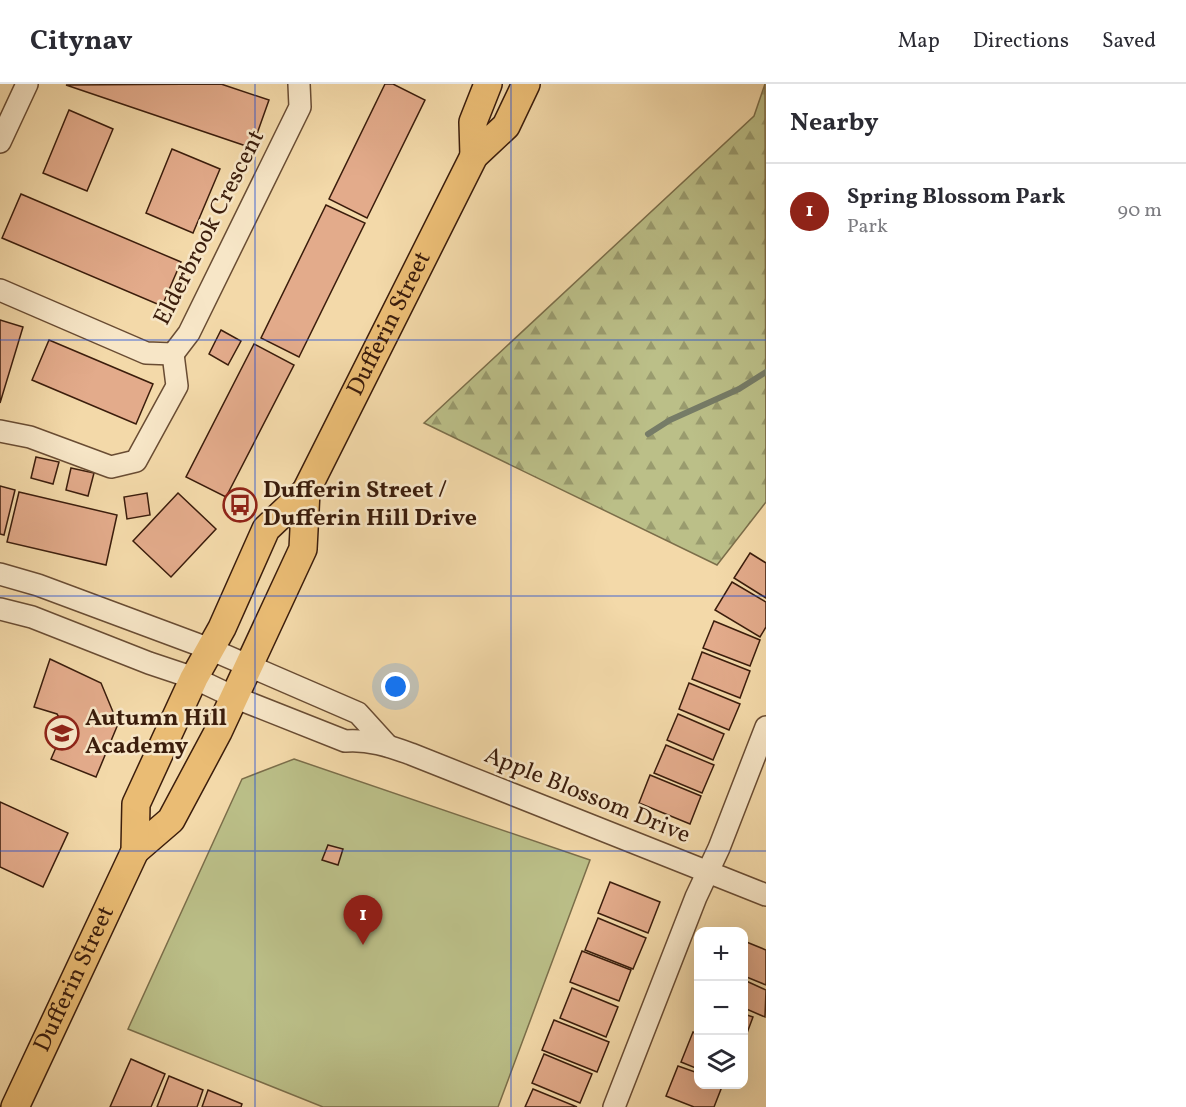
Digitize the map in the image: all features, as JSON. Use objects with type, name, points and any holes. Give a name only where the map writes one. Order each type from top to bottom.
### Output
[{"type":"main road","name":"Dufferin Street","points":[[474,156],[473,122],[488,84]]},
{"type":"main road","name":"Dufferin Street","points":[[135,852],[136,804],[266,530],[306,491],[474,156],[506,126],[526,84]]},
{"type":"main road","name":"Dufferin Street","points":[[15,1107],[135,852],[171,820],[234,697],[303,549],[306,491]]},
{"type":"street","points":[[0,142],[27,84]]},
{"type":"street","name":"Elderbrook Crescent","points":[[0,290],[146,353],[173,354],[189,333],[300,107],[299,84]]},
{"type":"street","points":[[0,431],[30,437],[111,466],[136,461],[177,386],[173,354]]},
{"type":"street","name":"Apple Blossom Drive","points":[[0,574],[38,585],[210,649],[358,713],[388,746]]},
{"type":"street","name":"Apple Blossom Drive","points":[[0,609],[32,617],[149,663],[194,678],[234,697],[345,741],[358,740],[388,746],[474,778],[766,895]]},
{"type":"street","points":[[614,1107],[706,872],[719,848],[766,728]]},
{"type":"green space","points":[[765,84],[766,502],[717,565],[424,423],[754,116]]},
{"type":"green space","points":[[294,759],[590,860],[498,1107],[323,1107],[128,1029],[242,779]]},
{"type":"building","points":[[221,84],[269,100],[252,148],[66,85]]},
{"type":"building","points":[[385,84],[393,84],[425,100],[367,218],[329,199]]},
{"type":"building","points":[[69,110],[113,129],[87,191],[43,173]]},
{"type":"building","points":[[172,149],[220,169],[193,233],[146,213]]},
{"type":"building","points":[[21,194],[181,262],[162,306],[2,238]]},
{"type":"building","points":[[326,205],[365,223],[299,357],[261,338]]},
{"type":"building","points":[[0,320],[23,327],[0,403]]},
{"type":"building","points":[[221,330],[241,341],[228,365],[209,354]]},
{"type":"building","points":[[49,340],[153,384],[136,424],[32,380]]},
{"type":"building","points":[[254,344],[294,365],[226,497],[186,477]]},
{"type":"building","points":[[36,457],[59,462],[53,484],[31,478]]},
{"type":"building","points":[[71,468],[94,473],[88,496],[66,490]]},
{"type":"building","points":[[0,486],[15,490],[4,535],[0,534]]},
{"type":"building","points":[[19,492],[117,515],[106,565],[7,542]]},
{"type":"building","points":[[147,493],[150,515],[127,519],[124,497]]},
{"type":"building","points":[[178,493],[216,529],[171,577],[133,541]]},
{"type":"building","points":[[750,553],[766,563],[766,598],[734,578]]},
{"type":"building","points":[[732,582],[766,602],[766,627],[760,637],[715,610]]},
{"type":"building","points":[[714,621],[760,640],[750,666],[703,648]]},
{"type":"building","points":[[702,652],[750,671],[740,698],[692,679]]},
{"type":"building","points":[[50,659],[101,683],[118,724],[96,777],[51,759],[65,727],[57,714],[34,707]]},
{"type":"building","points":[[689,683],[740,704],[729,730],[679,709]]},
{"type":"building","points":[[678,714],[724,734],[713,760],[667,740]]},
{"type":"building","points":[[666,745],[714,765],[702,793],[654,773]]},
{"type":"building","points":[[650,775],[701,796],[690,824],[639,803]]},
{"type":"building","points":[[0,802],[68,833],[43,887],[0,867]]},
{"type":"building","points":[[328,845],[343,849],[338,865],[322,860]]},
{"type":"building","points":[[610,882],[660,902],[648,933],[598,913]]},
{"type":"building","points":[[598,918],[646,938],[633,969],[585,950]]},
{"type":"building","points":[[748,943],[766,950],[766,985],[748,978]]},
{"type":"building","points":[[582,951],[631,970],[619,1001],[570,982]]},
{"type":"building","points":[[748,982],[766,990],[765,1017],[748,1010]]},
{"type":"building","points":[[572,988],[618,1007],[606,1037],[560,1018]]},
{"type":"building","points":[[748,1015],[753,1017],[748,1030]]},
{"type":"building","points":[[554,1020],[609,1042],[597,1072],[542,1050]]},
{"type":"building","points":[[693,1032],[694,1067],[681,1062]]},
{"type":"building","points":[[544,1054],[592,1074],[580,1103],[532,1083]]},
{"type":"building","points":[[131,1059],[165,1074],[151,1107],[110,1107]]},
{"type":"building","points":[[678,1066],[694,1072],[694,1089],[721,1089],[714,1107],[694,1107],[666,1096]]},
{"type":"building","points":[[169,1076],[203,1090],[197,1107],[157,1107]]},
{"type":"building","points":[[533,1089],[577,1107],[525,1107]]},
{"type":"building","points":[[208,1090],[242,1104],[241,1107],[202,1107]]},
{"type":"waterway","points":[[648,434],[670,420],[739,389],[766,372]]},
{"type":"place","name":"Dufferin Street / Dufferin Hill Drive","points":[[240,505]]},
{"type":"place","name":"Autumn Hill Academy","points":[[62,733]]},
{"type":"place","name":"Spring Blossom Park","points":[[363,945]]}]
